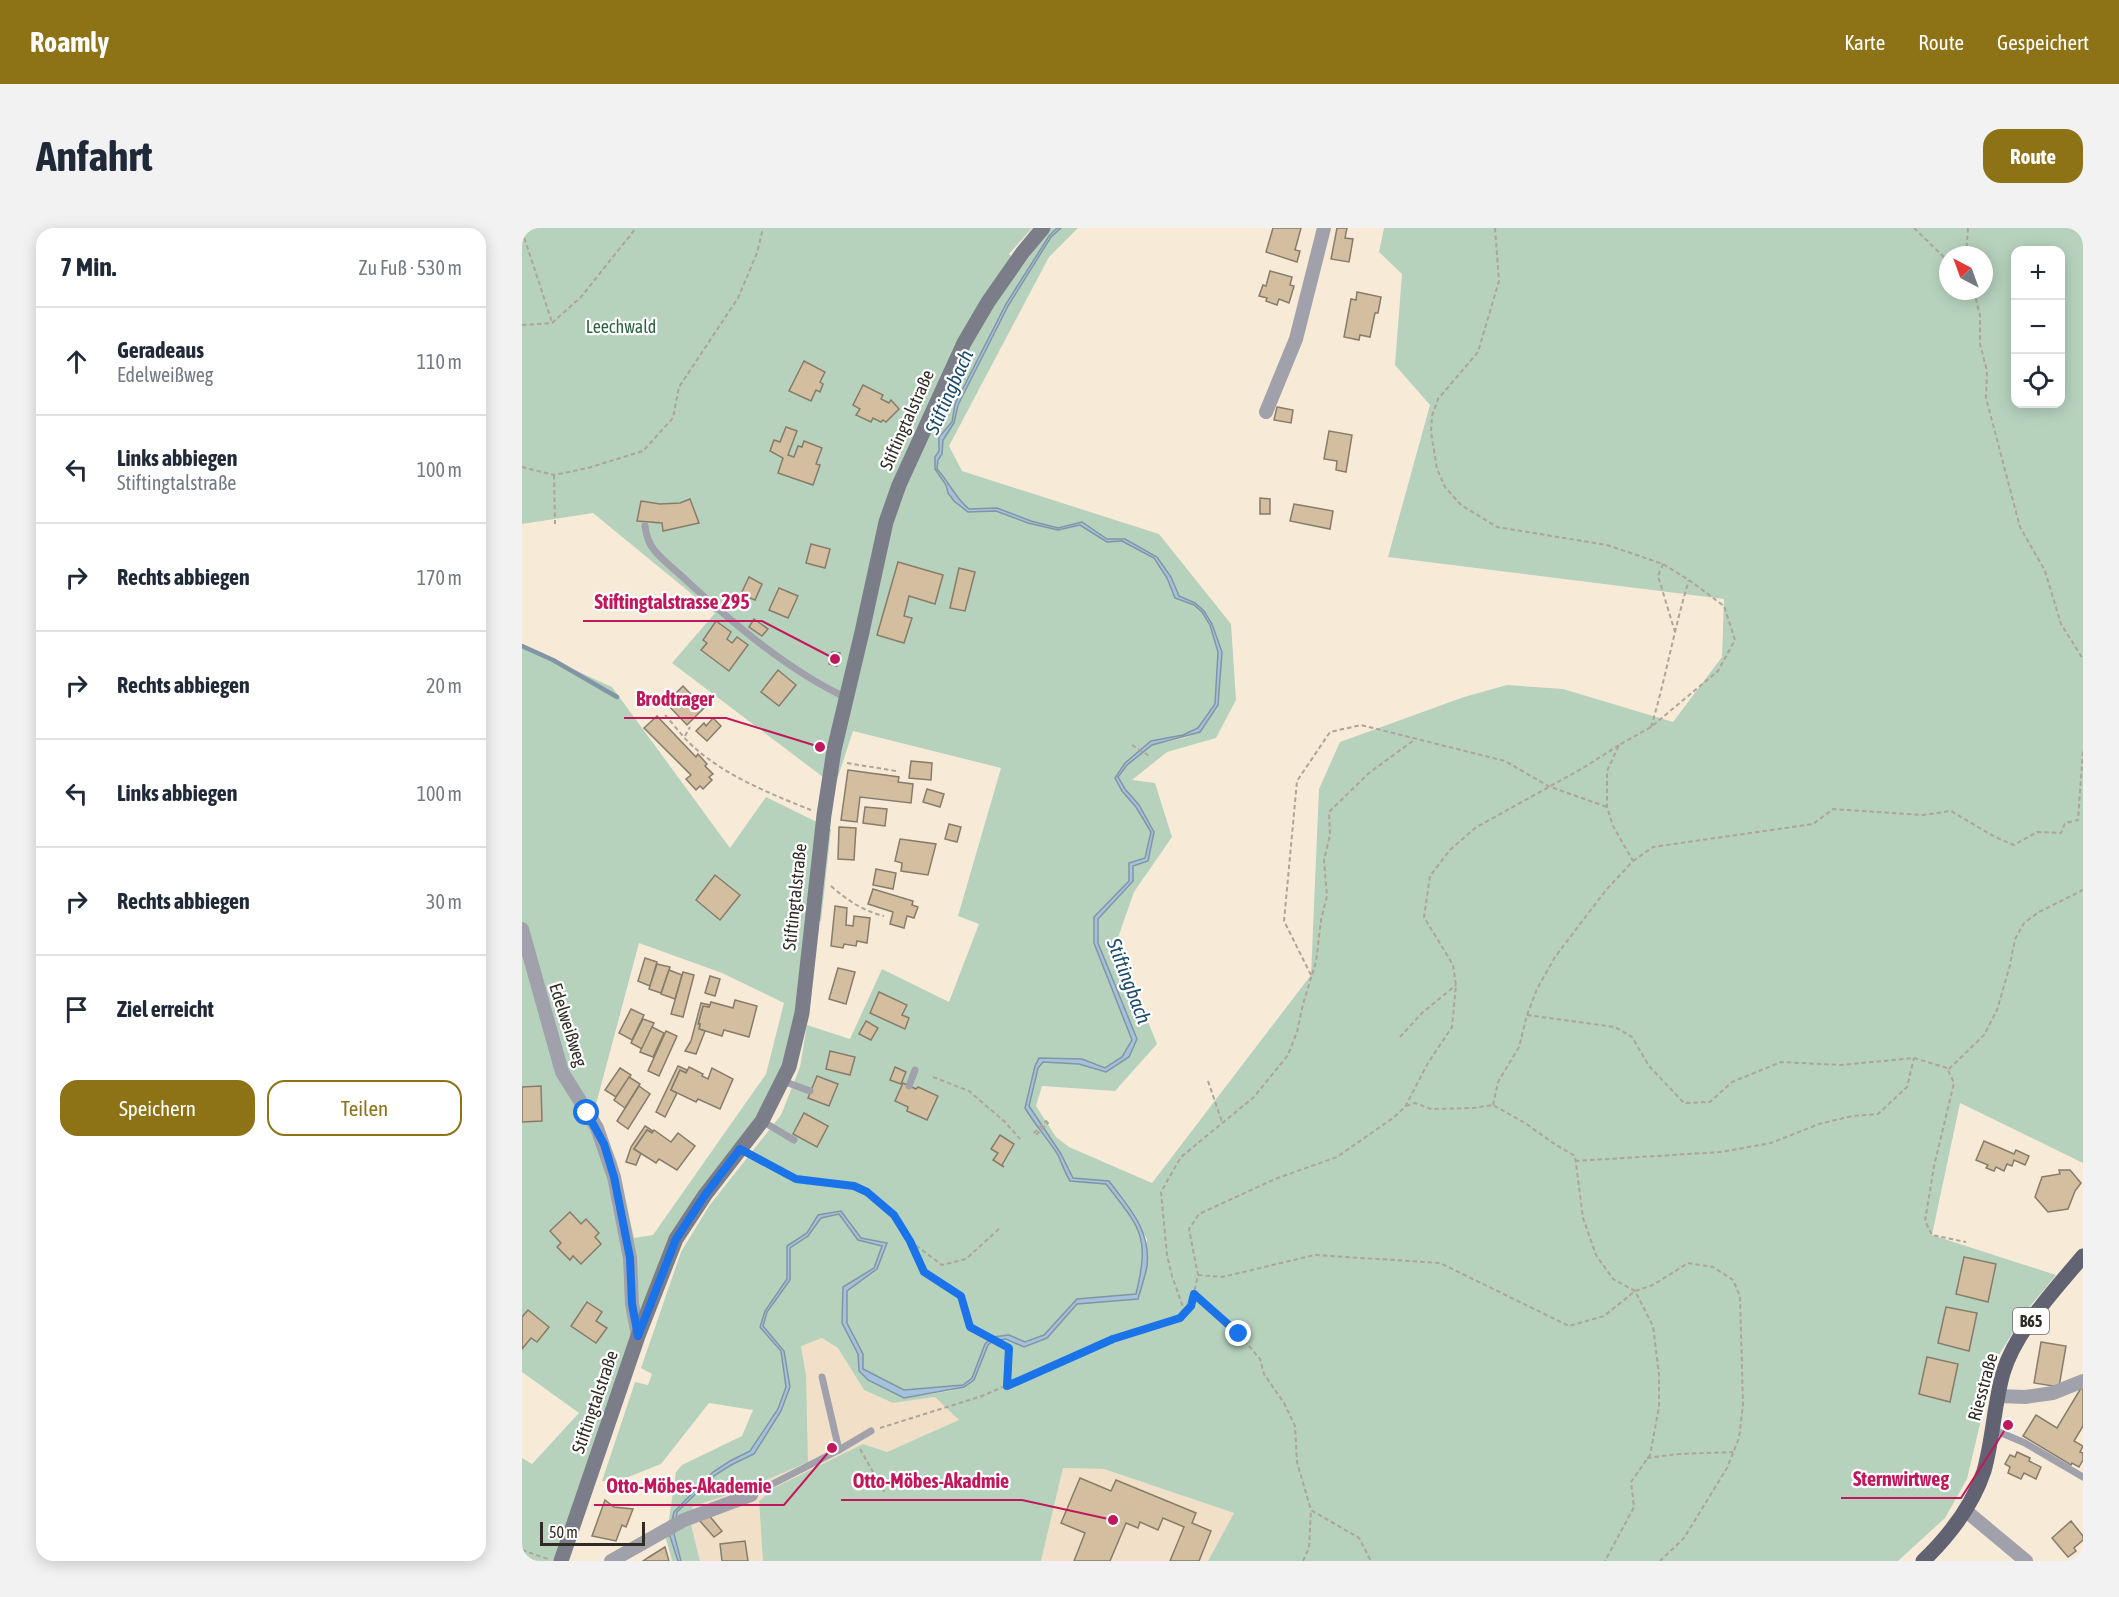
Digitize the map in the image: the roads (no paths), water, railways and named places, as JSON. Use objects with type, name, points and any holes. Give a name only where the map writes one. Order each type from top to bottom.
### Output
[{"type":"main road","name":"Riesstraße","points":[[1923,1561],[1952,1531],[1975,1496],[1984,1469],[2004,1372],[2011,1355],[2028,1326],[2083,1256]]},
{"type":"street","name":"Stiftingtalstraße","points":[[561,1561],[638,1336],[676,1239],[705,1195],[762,1121],[789,1067],[801,1013],[832,760],[886,522],[899,485],[964,343],[988,302],[1042,228]]},
{"type":"street","points":[[1266,412],[1296,339],[1324,228]]},
{"type":"street","name":"Edelweißweg","points":[[522,929],[562,1072],[597,1128],[614,1177],[630,1258],[632,1304],[638,1336]]},
{"type":"street","points":[[1998,1396],[2025,1397],[2053,1393],[2083,1381]]},
{"type":"street","points":[[611,1561],[684,1520],[752,1495]]},
{"type":"street","points":[[1966,1511],[2026,1561]]},
{"type":"lane","points":[[645,526],[647,539],[655,552],[720,611],[802,672],[847,698]]},
{"type":"lane","points":[[909,1086],[915,1070]]},
{"type":"lane","points":[[783,1081],[810,1091]]},
{"type":"lane","points":[[762,1121],[794,1140]]},
{"type":"lane","points":[[822,1377],[839,1450]]},
{"type":"lane","points":[[1992,1429],[2025,1443],[2083,1477]]},
{"type":"lane","points":[[752,1495],[871,1431]]},
{"type":"water","name":"Stiftingbach","points":[[1057,228],[1061,228],[1051,237],[1008,306],[958,405],[954,423],[943,440],[942,454],[938,460],[937,469],[969,509],[997,508],[1058,528],[1082,522],[1107,539],[1125,539],[1157,557],[1171,577],[1179,596],[1195,603],[1204,611],[1212,624],[1222,652],[1218,705],[1200,732],[1152,745],[1127,765],[1118,777],[1139,805],[1154,832],[1148,861],[1133,866],[1133,881],[1098,919],[1098,943],[1137,1039],[1129,1057],[1106,1072],[1079,1064],[1043,1062],[1038,1068],[1029,1106],[1061,1154],[1073,1178],[1109,1181],[1131,1210],[1146,1241],[1147,1266],[1144,1278],[1138,1299],[1077,1304],[1047,1338],[1024,1347],[1006,1339],[993,1341],[988,1345],[974,1380],[964,1387],[904,1398],[868,1380],[859,1371],[858,1354],[842,1323],[843,1287],[874,1268],[882,1246],[858,1240],[839,1214],[821,1218],[808,1236],[790,1248],[790,1280],[767,1312],[763,1326],[784,1351],[790,1387],[781,1411],[754,1454],[715,1475],[677,1512],[674,1534],[681,1561],[678,1561],[669,1533],[674,1512],[713,1472],[750,1451],[778,1409],[786,1387],[781,1351],[760,1327],[765,1311],[787,1279],[787,1246],[807,1233],[818,1215],[841,1211],[861,1238],[887,1243],[877,1269],[847,1291],[847,1323],[863,1354],[863,1369],[904,1390],[963,1385],[972,1378],[985,1344],[993,1337],[1009,1335],[1025,1342],[1044,1335],[1077,1299],[1136,1294],[1142,1246],[1135,1223],[1106,1184],[1070,1181],[1058,1155],[1025,1108],[1039,1058],[1082,1059],[1105,1068],[1122,1057],[1132,1040],[1094,943],[1094,917],[1129,881],[1129,863],[1145,858],[1151,832],[1115,778],[1125,763],[1151,741],[1183,735],[1198,728],[1215,704],[1218,652],[1210,625],[1202,612],[1194,605],[1175,598],[1167,578],[1154,558],[1122,541],[1107,542],[1080,525],[1058,530],[1028,523],[996,511],[968,512],[954,501],[935,469],[939,437],[952,422],[955,404],[1006,304],[1049,236]]},
{"type":"waterway","points":[[522,646],[553,660],[617,697]]},
{"type":"place","name":"Stiftingtalstrasse 295","points":[[835,659]]},
{"type":"place","name":"Brodtrager","points":[[820,747]]},
{"type":"place","name":"Sternwirtweg","points":[[2008,1425]]},
{"type":"place","name":"Otto-Möbes-Akademie","points":[[832,1448]]},
{"type":"place","name":"Otto-Möbes-Akadmie","points":[[1113,1520]]},
{"type":"park label","name":"Leechwald","points":[[621,327]]}]
